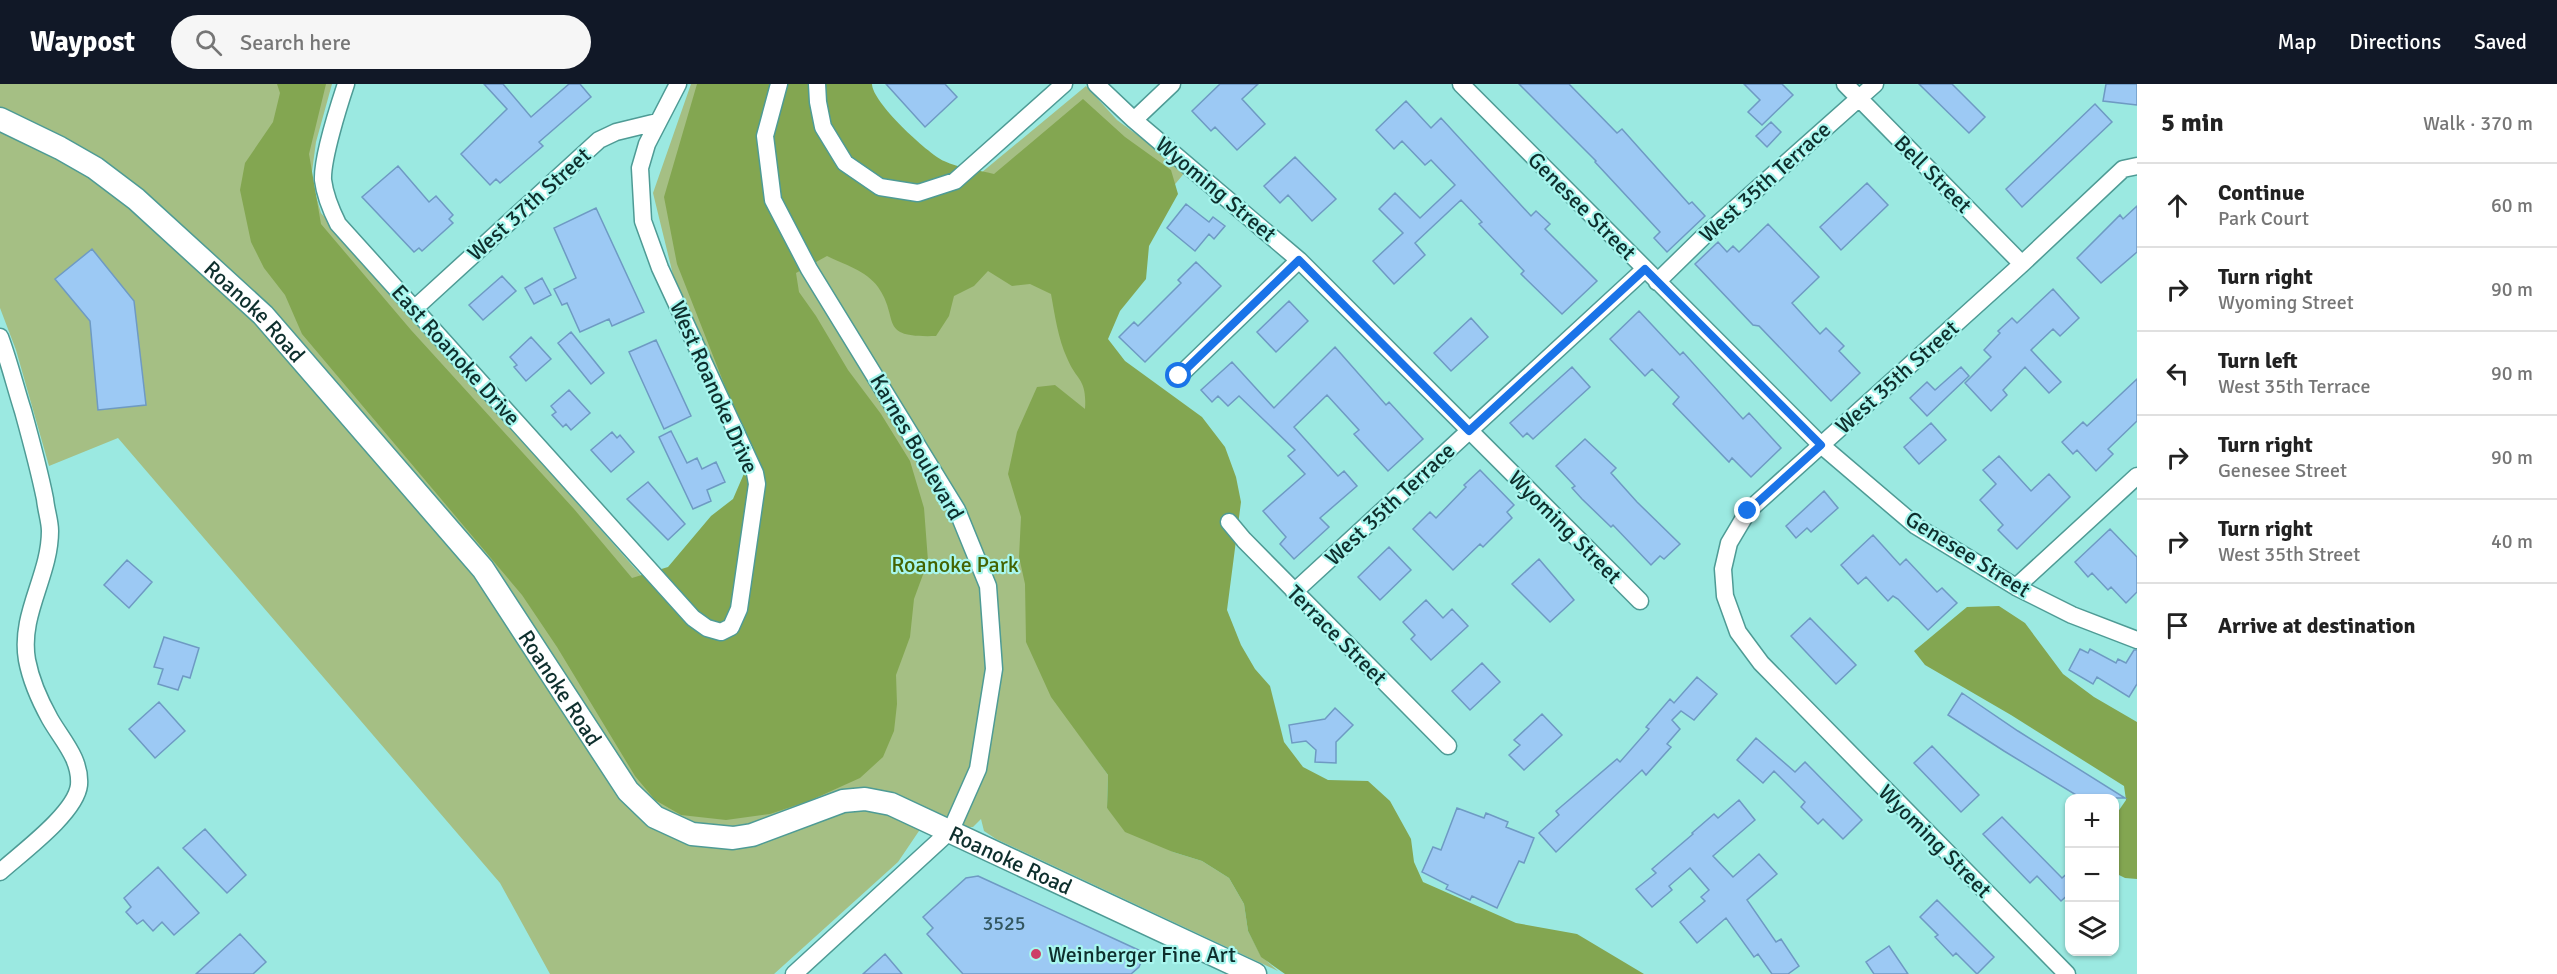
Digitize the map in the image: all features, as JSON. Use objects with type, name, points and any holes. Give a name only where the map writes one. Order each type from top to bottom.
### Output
[{"type":"street","name":"East Roanoke Drive","points":[[346,84],[336,115],[323,178],[328,204],[338,224],[671,594]]},
{"type":"street","name":"West Roanoke Drive","points":[[671,594],[693,618],[707,628],[721,632],[731,627],[739,609],[757,484],[755,473],[660,268],[643,221],[640,168],[647,144],[678,84]]},
{"type":"street","name":"Karnes Boulevard","points":[[779,84],[765,136],[773,200],[809,269],[957,510],[988,586],[994,669],[978,769],[951,831],[794,974]]},
{"type":"street","points":[[817,84],[823,126],[845,163],[880,187],[918,193],[955,181],[1064,84]]},
{"type":"street","name":"Wyoming Street","points":[[1096,84],[1134,120],[1299,260],[1640,601]]},
{"type":"street","points":[[1134,120],[1172,84]]},
{"type":"street","name":"Genesee Street","points":[[1461,84],[1821,445],[1916,526],[2016,587],[2072,615],[2137,640]]},
{"type":"street","name":"Bell Street","points":[[1845,84],[2022,264]]},
{"type":"street","name":"West 35th Terrace","points":[[1657,282],[1703,237],[1875,84]]},
{"type":"street","name":"Roanoke Road","points":[[0,119],[60,148],[103,174],[136,199],[263,315],[483,569],[628,791],[655,817],[692,834],[733,838],[752,835],[843,801],[865,799],[891,804],[1255,974]]},
{"type":"street","name":"West 37th Street","points":[[414,309],[599,140],[616,132],[657,122]]},
{"type":"street","name":"West 35th Street","points":[[1778,682],[1738,632],[1725,596],[1723,569],[1729,543],[1748,511],[2022,264],[2123,169],[2137,166]]},
{"type":"street","points":[[1179,376],[1299,260]]},
{"type":"street","name":"West 35th Terrace","points":[[1294,592],[1645,269]]},
{"type":"street","points":[[0,337],[38,463],[50,531],[39,587],[28,616],[25,640],[27,661],[35,689],[74,756],[79,773],[79,786],[75,797],[63,813],[0,872]]},
{"type":"street","points":[[2016,587],[2137,476]]},
{"type":"street","name":"Terrace Street","points":[[1229,522],[1294,592],[1448,746]]},
{"type":"street","name":"Wyoming Street","points":[[1778,682],[2067,974]]},
{"type":"green space","name":"Roanoke Park","points":[[0,84],[332,84],[316,142],[311,179],[321,213],[677,616],[763,497],[675,283],[653,193],[691,84],[812,84],[958,192],[1086,86],[1117,120],[1186,171],[1084,294],[1179,624],[1074,727],[1108,775],[1107,808],[1173,852],[1202,861],[1229,878],[1244,904],[1248,931],[1261,956],[1278,971],[996,839],[984,831],[981,819],[973,827],[921,828],[898,862],[774,974],[550,974],[500,883],[118,438],[49,466],[16,350],[0,308]]},
{"type":"green space","points":[[277,84],[326,84],[309,154],[321,224],[411,330],[574,509],[632,578],[668,567],[711,516],[733,499],[752,455],[677,264],[664,197],[697,84],[872,84],[874,92],[890,114],[936,156],[956,165],[994,174],[1083,99],[1125,137],[1171,170],[1178,194],[1149,246],[1146,279],[1120,311],[1108,339],[1125,361],[1202,417],[1225,447],[1236,477],[1241,502],[1227,610],[1241,645],[1255,669],[1270,686],[1284,742],[1303,767],[1328,780],[1368,781],[1390,801],[1411,839],[1414,862],[1423,882],[1516,923],[1577,934],[1644,974],[1285,974],[1261,957],[1248,931],[1244,904],[1229,878],[1202,861],[1125,832],[1107,808],[1108,775],[1051,697],[1026,642],[1025,584],[1019,557],[1021,517],[1008,474],[1017,432],[1037,387],[1055,385],[1085,409],[1083,386],[1064,350],[1051,294],[1030,284],[1012,286],[988,271],[974,286],[954,296],[949,316],[936,336],[917,336],[897,330],[893,325],[885,299],[873,281],[861,272],[827,256],[796,273],[799,292],[848,370],[881,414],[910,461],[924,508],[928,561],[914,599],[910,637],[896,675],[897,704],[894,731],[883,757],[860,778],[809,801],[770,814],[726,820],[681,815],[655,800],[635,776],[557,647],[522,595],[302,334],[285,295],[264,268],[251,242],[240,190],[245,163],[273,122],[280,93]]},
{"type":"green space","points":[[1999,606],[2025,623],[2063,674],[2094,697],[2137,722],[2137,879],[2119,875],[2119,810],[2126,800],[2124,786],[2011,715],[1925,665],[1914,651],[1967,607]]},
{"type":"building","points":[[484,84],[503,84],[531,117],[569,84],[580,84],[591,97],[539,142],[543,146],[500,183],[496,179],[490,185],[461,154],[507,109]]},
{"type":"building","points":[[886,84],[945,84],[957,97],[925,127]]},
{"type":"building","points":[[1220,84],[1258,84],[1242,99],[1265,124],[1237,150],[1215,127],[1211,131],[1192,111]]},
{"type":"building","points":[[1519,84],[1569,84],[1617,133],[1622,129],[1689,204],[1692,202],[1705,216],[1667,252],[1654,238],[1660,232],[1596,161]]},
{"type":"building","points":[[1744,84],[1782,84],[1793,95],[1762,125],[1748,112],[1760,100]]},
{"type":"building","points":[[1919,84],[1952,84],[1985,117],[1969,133]]},
{"type":"building","points":[[2106,84],[2137,84],[2137,105],[2103,101]]},
{"type":"building","points":[[1406,101],[1431,128],[1441,118],[1531,216],[1536,211],[1550,224],[1545,229],[1597,281],[1562,314],[1521,274],[1524,271],[1479,224],[1482,222],[1461,200],[1415,243],[1425,255],[1394,284],[1373,261],[1403,233],[1379,209],[1395,193],[1420,218],[1455,185],[1431,160],[1425,165],[1402,141],[1394,149],[1376,130]]},
{"type":"building","points":[[2095,104],[2112,122],[2022,207],[2006,189]]},
{"type":"building","points":[[1771,122],[1781,132],[1767,147],[1756,136]]},
{"type":"building","points":[[1295,157],[1336,199],[1312,221],[1288,195],[1280,203],[1264,186]]},
{"type":"building","points":[[398,166],[429,202],[436,196],[453,215],[449,219],[453,223],[422,251],[419,248],[414,252],[362,197]]},
{"type":"building","points":[[1867,183],[1888,205],[1841,250],[1820,227]]},
{"type":"building","points":[[1186,204],[1209,222],[1213,217],[1225,226],[1214,239],[1209,234],[1195,251],[1167,228]]},
{"type":"building","points":[[2137,206],[2137,252],[2101,283],[2077,258],[2120,215],[2123,219]]},
{"type":"building","points":[[596,208],[644,312],[612,326],[609,319],[580,332],[567,303],[562,305],[554,289],[576,278],[554,228]]},
{"type":"building","points":[[1768,224],[1819,277],[1792,303],[1820,334],[1826,328],[1844,346],[1839,351],[1860,373],[1831,401],[1759,326],[1753,325],[1695,264],[1718,242],[1727,252],[1733,246],[1739,252]]},
{"type":"building","points":[[92,249],[134,301],[146,405],[98,410],[90,321],[55,279]]},
{"type":"building","points":[[1196,262],[1221,286],[1145,362],[1119,337],[1134,322],[1138,326],[1181,283],[1178,280]]},
{"type":"building","points":[[502,276],[516,291],[483,320],[469,305]]},
{"type":"building","points":[[542,278],[551,295],[534,304],[525,288]]},
{"type":"building","points":[[2053,289],[2079,318],[2060,336],[2053,329],[2031,350],[2061,382],[2049,393],[2025,367],[2003,390],[2007,395],[1991,411],[1965,383],[1991,357],[1984,350],[2000,333],[1998,331],[2012,318],[2017,323]]},
{"type":"building","points":[[1289,301],[1308,321],[1276,352],[1257,332]]},
{"type":"building","points":[[1639,311],[1680,355],[1683,352],[1743,419],[1749,413],[1781,448],[1751,477],[1732,458],[1729,462],[1673,404],[1679,397],[1652,369],[1645,376],[1610,339]]},
{"type":"building","points":[[1471,318],[1488,337],[1451,371],[1434,353]]},
{"type":"building","points":[[571,332],[604,373],[591,384],[558,343]]},
{"type":"building","points":[[531,337],[551,359],[526,381],[514,367],[517,365],[510,357]]},
{"type":"building","points":[[656,340],[691,416],[664,429],[629,352]]},
{"type":"building","points":[[1335,347],[1386,405],[1389,402],[1423,439],[1388,471],[1354,434],[1359,430],[1327,395],[1294,427],[1338,476],[1344,471],[1357,486],[1320,518],[1329,527],[1294,559],[1280,544],[1286,537],[1263,511],[1305,474],[1288,456],[1295,450],[1239,396],[1228,406],[1218,396],[1212,402],[1201,390],[1232,362],[1274,408]]},
{"type":"building","points":[[1572,367],[1590,387],[1533,439],[1527,433],[1523,437],[1510,423]]},
{"type":"building","points":[[1961,367],[1969,376],[1927,416],[1910,398],[1927,382],[1935,390]]},
{"type":"building","points":[[2137,379],[2137,421],[2108,449],[2113,454],[2096,471],[2077,450],[2073,454],[2062,442],[2083,422],[2087,426]]},
{"type":"building","points":[[569,390],[590,413],[571,430],[566,424],[563,427],[552,415],[556,412],[551,406]]},
{"type":"building","points":[[1931,423],[1946,440],[1919,464],[1904,447]]},
{"type":"building","points":[[671,431],[687,463],[697,458],[702,469],[716,462],[725,482],[707,490],[711,501],[693,509],[659,437]]},
{"type":"building","points":[[612,432],[617,438],[620,435],[634,452],[611,472],[591,450]]},
{"type":"building","points":[[1585,439],[1616,468],[1611,473],[1637,502],[1680,544],[1664,559],[1660,556],[1651,565],[1613,525],[1611,527],[1582,499],[1572,488],[1575,486],[1556,466]]},
{"type":"building","points":[[1999,456],[2031,491],[2049,474],[2070,497],[2017,549],[1998,530],[2003,525],[1980,500],[1996,484],[1983,470]]},
{"type":"building","points":[[1480,470],[1514,505],[1507,512],[1512,518],[1483,547],[1480,544],[1453,570],[1413,529],[1430,512],[1436,518]]},
{"type":"building","points":[[648,482],[685,524],[668,540],[627,499]]},
{"type":"building","points":[[1824,491],[1838,508],[1811,532],[1807,528],[1796,538],[1786,526]]},
{"type":"building","points":[[2110,529],[2137,557],[2137,592],[2126,603],[2111,587],[2108,590],[2092,573],[2088,577],[2075,562]]},
{"type":"building","points":[[1873,535],[1900,565],[1906,559],[1937,592],[1942,588],[1957,603],[1928,630],[1898,599],[1893,596],[1888,601],[1866,577],[1858,584],[1841,565]]},
{"type":"building","points":[[1389,547],[1411,570],[1380,600],[1358,577]]},
{"type":"building","points":[[1539,559],[1574,600],[1550,622],[1512,584]]},
{"type":"building","points":[[127,560],[152,582],[129,608],[104,585]]},
{"type":"building","points":[[1426,600],[1443,618],[1452,609],[1468,626],[1431,660],[1411,639],[1415,635],[1403,622]]},
{"type":"building","points":[[1810,618],[1856,665],[1836,684],[1791,636]]},
{"type":"building","points":[[164,637],[199,648],[190,678],[183,676],[178,690],[158,684],[163,669],[154,667]]},
{"type":"building","points":[[2080,649],[2088,653],[2090,649],[2116,663],[2118,659],[2126,663],[2134,650],[2137,650],[2137,684],[2129,697],[2097,677],[2093,684],[2069,670]]},
{"type":"building","points":[[1482,663],[1500,682],[1470,710],[1452,691]]},
{"type":"building","points":[[1697,677],[1717,694],[1694,720],[1681,711],[1672,720],[1680,729],[1667,744],[1671,747],[1646,775],[1642,770],[1556,852],[1539,833],[1559,815],[1556,811],[1617,759],[1620,762],[1649,729],[1646,727],[1670,699],[1674,703]]},
{"type":"building","points":[[1962,693],[2119,794],[2074,794],[1948,715]]},
{"type":"building","points":[[159,702],[185,731],[155,758],[129,729]]},
{"type":"building","points":[[1335,708],[1353,725],[1336,742],[1336,763],[1315,762],[1316,750],[1306,741],[1292,743],[1289,725],[1325,719]]},
{"type":"building","points":[[1542,714],[1562,735],[1524,770],[1509,755],[1520,745],[1514,740]]},
{"type":"building","points":[[1756,738],[1795,772],[1805,762],[1862,820],[1843,839],[1823,819],[1818,824],[1801,807],[1805,802],[1774,771],[1763,783],[1737,760]]},
{"type":"building","points":[[1932,746],[1979,795],[1961,812],[1914,763]]},
{"type":"building","points":[[1739,800],[1755,820],[1713,856],[1733,877],[1759,854],[1777,874],[1747,900],[1776,942],[1781,939],[1799,966],[1788,974],[1772,974],[1758,954],[1754,957],[1726,918],[1697,943],[1680,922],[1705,901],[1701,897],[1709,890],[1690,868],[1669,886],[1672,890],[1652,907],[1636,889],[1656,873],[1652,869],[1692,833],[1714,814],[1718,818]]},
{"type":"building","points":[[1457,808],[1484,818],[1486,813],[1508,822],[1506,827],[1534,838],[1524,863],[1519,861],[1497,908],[1472,896],[1470,900],[1446,889],[1448,885],[1422,872],[1433,847],[1441,850]]},
{"type":"building","points":[[2002,817],[2062,878],[2065,875],[2065,897],[2061,901],[2037,876],[2030,883],[1983,834]]},
{"type":"building","points":[[205,829],[246,875],[227,893],[183,848]]},
{"type":"building","points":[[158,867],[199,913],[174,935],[162,922],[153,931],[143,920],[137,924],[126,912],[131,907],[124,898]]},
{"type":"building","points":[[978,876],[1145,953],[1139,967],[1131,974],[963,974],[927,934],[933,928],[923,917],[966,878]]},
{"type":"building","points":[[1937,900],[1994,957],[1977,974],[1956,953],[1953,956],[1935,937],[1938,935],[1920,917]]},
{"type":"building","points":[[240,934],[266,962],[253,974],[196,974]]},
{"type":"building","points":[[1889,946],[1908,974],[1874,974],[1866,962]]},
{"type":"building","points":[[885,954],[902,974],[863,974]]},
{"type":"place","name":"Weinberger Fine Art","points":[[1036,954]]},
{"type":"route","points":[[1179,376],[1299,260],[1469,431],[1645,269],[1821,445],[1748,511]]}]
